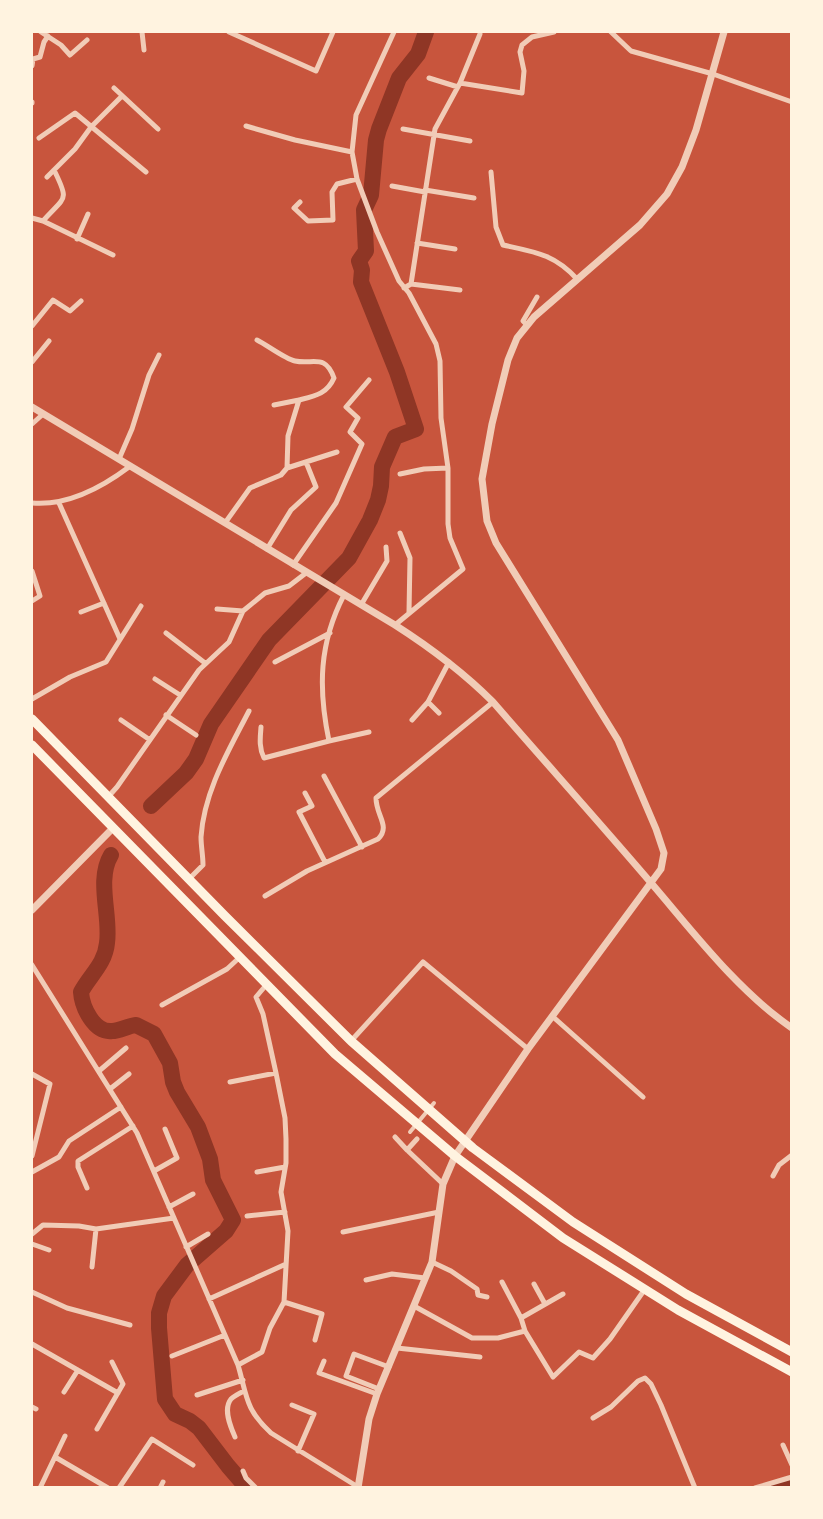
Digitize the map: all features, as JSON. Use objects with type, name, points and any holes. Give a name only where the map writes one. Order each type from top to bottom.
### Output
[{"type":"highway","points":[[32,718],[351,1041],[465,1141],[573,1222],[686,1294],[792,1352]]},
{"type":"highway","points":[[32,745],[335,1053],[420,1136],[455,1156],[563,1238],[678,1310],[792,1372]]},
{"type":"street","points":[[41,32],[70,55],[87,40]]},
{"type":"street","points":[[142,32],[144,51]]},
{"type":"street","points":[[229,32],[315,71],[333,32]]},
{"type":"street","points":[[394,32],[356,115],[352,152],[357,179],[399,281],[409,293],[436,344],[441,369],[441,418],[448,468],[448,524],[450,538],[463,569],[395,626]]},
{"type":"street","points":[[429,78],[459,85],[522,93],[524,70],[520,52],[522,45],[532,37],[554,32]]},
{"type":"street","points":[[611,32],[630,51],[712,74],[792,102]]},
{"type":"street","points":[[32,965],[133,1126],[238,1365],[249,1407],[259,1423],[271,1433],[358,1487],[369,1419],[378,1391],[432,1262],[443,1184],[455,1156],[528,1049],[661,869],[664,853],[644,799],[618,740],[506,562],[487,521],[482,479],[492,424],[508,360],[517,338],[527,325],[577,279],[640,225],[667,194],[682,167],[696,130],[724,32]]},
{"type":"street","points":[[411,284],[434,134],[459,85],[480,34]]},
{"type":"street","points":[[32,66],[33,59],[40,57],[48,36]]},
{"type":"street","points":[[114,88],[158,129]]},
{"type":"street","points":[[47,177],[122,96]]},
{"type":"street","points":[[39,138],[75,113],[146,172]]},
{"type":"street","points":[[246,126],[295,140],[352,152]]},
{"type":"street","points":[[403,129],[470,141]]},
{"type":"street","points":[[44,221],[64,198],[65,192],[54,170]]},
{"type":"street","points":[[491,172],[496,227],[503,245],[543,253],[577,279]]},
{"type":"street","points":[[300,202],[294,207],[308,221],[333,219],[332,192],[337,184],[357,179]]},
{"type":"street","points":[[392,186],[474,198]]},
{"type":"street","points":[[77,239],[88,214]]},
{"type":"street","points":[[32,218],[44,221],[113,255]]},
{"type":"street","points":[[417,243],[455,249]]},
{"type":"street","points":[[404,288],[411,284],[460,290]]},
{"type":"street","points":[[527,325],[524,321],[537,297]]},
{"type":"street","points":[[32,326],[53,300],[70,311],[81,301]]},
{"type":"street","points":[[257,340],[294,361],[323,363],[332,372],[334,378],[324,393],[274,405]]},
{"type":"street","points":[[32,362],[49,341]]},
{"type":"street","points":[[32,349],[37,354]]},
{"type":"street","points":[[119,459],[132,429],[149,375],[159,355]]},
{"type":"street","points":[[293,565],[336,503],[362,444],[350,432],[358,418],[346,407],[369,380]]},
{"type":"street","points":[[225,524],[250,488],[281,475],[286,468],[288,436],[299,400]]},
{"type":"street","points":[[32,407],[361,605],[449,662],[493,702],[736,979],[773,1014],[792,1028]]},
{"type":"street","points":[[32,424],[42,414]]},
{"type":"street","points":[[286,468],[337,452]]},
{"type":"street","points":[[267,549],[291,510],[316,487],[306,462]]},
{"type":"street","points":[[32,503],[59,502],[92,490],[129,467]]},
{"type":"street","points":[[400,474],[424,469],[448,468]]},
{"type":"street","points":[[59,502],[120,639]]},
{"type":"street","points":[[400,533],[410,558],[409,612]]},
{"type":"street","points":[[361,605],[387,561],[386,547]]},
{"type":"street","points":[[32,571],[40,596],[32,601]]},
{"type":"street","points":[[108,796],[117,788],[180,696],[206,663],[229,642],[243,611],[265,593],[289,586],[306,573]]},
{"type":"street","points":[[329,741],[321,683],[332,619],[344,595]]},
{"type":"street","points":[[81,612],[104,603]]},
{"type":"street","points":[[32,699],[70,677],[106,662],[141,606]]},
{"type":"street","points":[[217,609],[243,611]]},
{"type":"street","points":[[166,633],[206,663]]},
{"type":"street","points":[[275,662],[330,633]]},
{"type":"street","points":[[412,720],[428,702],[449,662]]},
{"type":"street","points":[[155,679],[180,696]]},
{"type":"street","points":[[428,702],[440,713]]},
{"type":"street","points":[[265,896],[325,862],[378,839],[383,834],[384,827],[376,809],[376,798],[493,702]]},
{"type":"street","points":[[189,879],[203,865],[201,838],[212,790],[222,763],[249,711]]},
{"type":"street","points":[[166,715],[196,735]]},
{"type":"street","points":[[121,720],[150,740]]},
{"type":"street","points":[[261,727],[260,741],[264,758],[369,732]]},
{"type":"street","points":[[324,776],[362,847]]},
{"type":"street","points":[[305,793],[312,806],[299,812],[325,862]]},
{"type":"street","points":[[32,910],[112,828]]},
{"type":"street","points":[[162,1005],[227,969],[240,957]]},
{"type":"street","points":[[351,1041],[423,962],[528,1049]]},
{"type":"street","points":[[238,1365],[262,1352],[270,1329],[284,1302],[288,1231],[281,1192],[285,1167],[285,1118],[263,1014],[256,997],[267,984]]},
{"type":"street","points":[[552,1016],[643,1097]]},
{"type":"street","points":[[99,1071],[126,1048]]},
{"type":"street","points":[[230,1082],[276,1073]]},
{"type":"street","points":[[32,1074],[50,1084],[32,1156]]},
{"type":"street","points":[[110,1089],[129,1074]]},
{"type":"street","points":[[410,1132],[434,1103]]},
{"type":"street","points":[[32,1172],[59,1157],[69,1141],[121,1107]]},
{"type":"street","points":[[87,1188],[78,1167],[78,1161],[133,1126]]},
{"type":"street","points":[[154,1171],[177,1158],[165,1129]]},
{"type":"street","points":[[407,1150],[420,1136]]},
{"type":"street","points":[[395,1137],[443,1184]]},
{"type":"street","points":[[773,1176],[779,1166],[792,1155]]},
{"type":"street","points":[[257,1172],[285,1167]]},
{"type":"street","points":[[169,1207],[193,1194]]},
{"type":"street","points":[[247,1216],[285,1212]]},
{"type":"street","points":[[344,1232],[439,1212]]},
{"type":"street","points":[[33,1231],[43,1225],[55,1224],[96,1229],[174,1218]]},
{"type":"street","points":[[92,1267],[96,1229]]},
{"type":"street","points":[[186,1247],[208,1234]]},
{"type":"street","points":[[32,1244],[49,1250]]},
{"type":"street","points":[[432,1262],[451,1271],[477,1289],[478,1295],[486,1297]]},
{"type":"street","points":[[209,1299],[286,1264]]},
{"type":"street","points":[[366,1280],[393,1274],[425,1278]]},
{"type":"street","points":[[502,1282],[521,1318],[525,1331],[553,1377],[579,1352],[593,1358],[610,1339],[645,1288]]},
{"type":"street","points":[[534,1284],[545,1304]]},
{"type":"street","points":[[32,1292],[67,1308],[130,1325]]},
{"type":"street","points":[[521,1318],[563,1294]]},
{"type":"street","points":[[284,1302],[322,1314],[315,1340]]},
{"type":"street","points":[[414,1306],[472,1338],[498,1338],[525,1331]]},
{"type":"street","points":[[172,1356],[225,1335]]},
{"type":"street","points":[[32,1344],[118,1393]]},
{"type":"street","points":[[397,1348],[480,1357]]},
{"type":"street","points":[[378,1391],[346,1376],[354,1354],[389,1366]]},
{"type":"street","points":[[324,1361],[319,1373],[378,1391]]},
{"type":"street","points":[[97,1430],[123,1384],[112,1362]]},
{"type":"street","points":[[64,1392],[78,1370]]},
{"type":"street","points":[[594,1418],[610,1407],[638,1381],[645,1378],[651,1384],[661,1405],[695,1488]]},
{"type":"street","points":[[198,1395],[243,1380]]},
{"type":"street","points":[[234,1437],[227,1411],[231,1400],[244,1391]]},
{"type":"street","points":[[292,1405],[314,1414],[298,1450]]},
{"type":"street","points":[[40,1488],[65,1436]]},
{"type":"street","points":[[119,1488],[152,1439],[193,1465]]},
{"type":"street","points":[[783,1445],[792,1465]]},
{"type":"street","points":[[55,1457],[108,1488]]},
{"type":"street","points":[[243,1471],[246,1478],[256,1488]]},
{"type":"street","points":[[755,1488],[792,1477]]},
{"type":"waterway","points":[[151,806],[186,773],[196,759],[211,724],[269,640],[349,558],[378,500],[382,467],[395,437],[416,429],[397,372],[361,282],[362,270],[359,261],[366,251],[364,210],[371,195],[379,129],[399,78],[418,54],[426,32]]},
{"type":"waterway","points":[[111,855],[104,887],[108,932],[106,950],[81,992],[84,1005],[90,1018],[106,1031],[136,1025],[154,1034],[170,1063],[177,1092],[198,1127],[210,1159],[213,1180],[233,1220],[226,1231],[187,1265],[164,1296],[159,1313],[159,1328],[165,1399],[175,1414],[199,1428],[247,1488]]},
{"type":"waterway","points":[[778,1488],[792,1483]]}]
